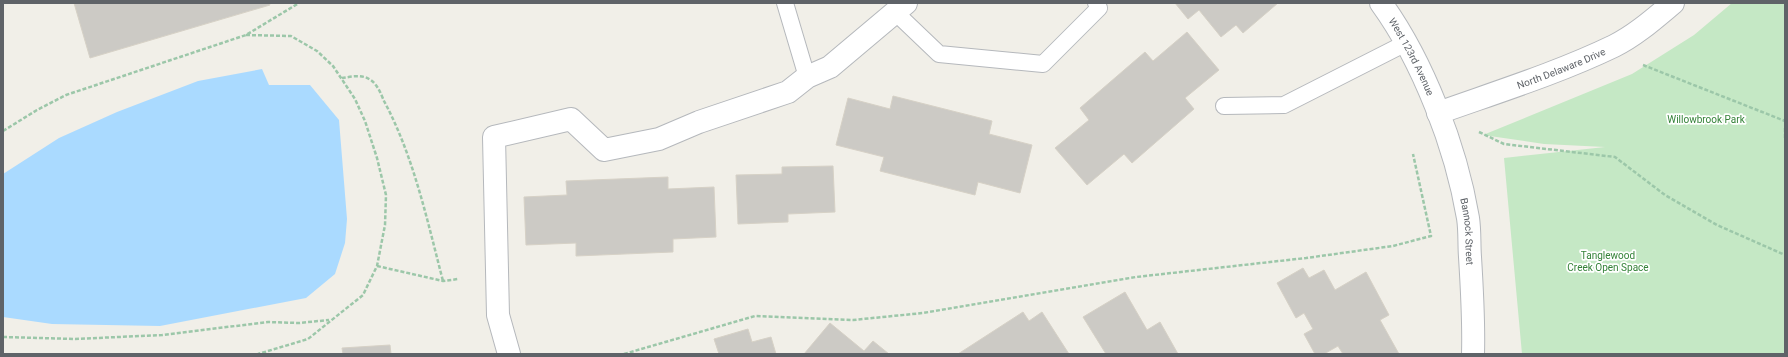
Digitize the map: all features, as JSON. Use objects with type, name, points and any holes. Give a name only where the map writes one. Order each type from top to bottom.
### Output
[{"type":"street","name":"West 123rd Avenue","points":[[1381,3],[1406,43],[1438,112]]},
{"type":"street","name":"North Delaware Drive","points":[[1438,112],[1559,69],[1616,45],[1656,18],[1673,3]]},
{"type":"street","points":[[508,354],[498,315],[494,137],[571,119],[604,150],[659,139],[699,122],[788,92],[807,77],[830,67],[900,8]]},
{"type":"street","name":"Bannock Street","points":[[1438,112],[1458,175],[1468,219],[1474,326],[1473,354]]},
{"type":"lane","points":[[785,3],[807,77]]},
{"type":"lane","points":[[900,8],[939,54],[1043,64],[1099,8],[1096,3]]},
{"type":"lane","points":[[1224,106],[1284,105],[1406,43]]},
{"type":"path","points":[[3,132],[37,110],[66,95],[246,35],[299,3]]},
{"type":"path","points":[[246,35],[291,36],[317,51],[333,66],[355,98],[365,121],[377,158],[386,195],[385,225],[377,266],[363,295],[308,338],[258,354]]},
{"type":"path","points":[[1643,65],[1785,121]]},
{"type":"path","points":[[342,78],[359,76],[369,78],[377,87],[392,115],[420,191],[442,282]]},
{"type":"path","points":[[1785,128],[1785,138]]},
{"type":"path","points":[[1479,132],[1504,144],[1615,157],[1665,195],[1717,225],[1785,255]]},
{"type":"path","points":[[624,354],[755,316],[853,320],[924,313],[1136,277],[1306,258],[1393,246],[1430,236],[1413,154]]},
{"type":"path","points":[[377,266],[442,282],[458,279]]},
{"type":"path","points":[[3,337],[75,339],[162,335],[268,322],[299,324],[330,320]]},
{"type":"green space","points":[[1732,3],[1785,3],[1785,354],[1522,354],[1504,158],[1605,147],[1544,144],[1483,135],[1632,74],[1694,35]]},
{"type":"water","points":[[262,69],[269,85],[310,85],[339,120],[347,219],[345,243],[335,274],[306,298],[160,326],[52,324],[3,317],[3,174],[59,138],[117,112],[198,81]]},
{"type":"building","points":[[74,3],[269,3],[270,5],[90,58]]},
{"type":"building","points":[[1175,3],[1278,3],[1243,33],[1236,25],[1221,37],[1199,10],[1188,19]]},
{"type":"building","points":[[1187,32],[1219,70],[1185,98],[1194,109],[1132,163],[1124,154],[1087,185],[1055,148],[1089,120],[1080,108],[1145,52],[1153,61]]},
{"type":"building","points":[[893,96],[992,121],[989,134],[1032,145],[1020,193],[978,182],[975,195],[880,171],[884,157],[836,145],[848,98],[890,109]]},
{"type":"building","points":[[833,166],[835,212],[788,214],[788,222],[738,224],[736,175],[782,174],[782,167]]},
{"type":"building","points":[[668,177],[668,189],[714,187],[716,237],[673,239],[673,252],[576,256],[576,243],[526,245],[524,197],[567,195],[566,181]]},
{"type":"building","points":[[1303,268],[1309,278],[1324,270],[1335,290],[1366,272],[1389,315],[1380,320],[1399,354],[1343,354],[1338,346],[1324,354],[1315,354],[1304,334],[1313,329],[1304,313],[1296,318],[1277,283]]},
{"type":"building","points":[[1125,292],[1147,330],[1160,322],[1178,354],[1106,354],[1083,317]]},
{"type":"building","points":[[1023,312],[1029,321],[1042,312],[1069,354],[958,354]]},
{"type":"building","points":[[830,323],[864,351],[873,341],[889,354],[804,354]]},
{"type":"building","points":[[748,329],[752,342],[771,337],[776,354],[719,354],[714,339]]},
{"type":"building","points":[[390,345],[391,354],[343,354],[342,348]]},
{"type":"park label","name":"Willowbrook Park","points":[[1706,119]]},
{"type":"park label","name":"Tanglewood Creek Open Space","points":[[1608,260]]}]
